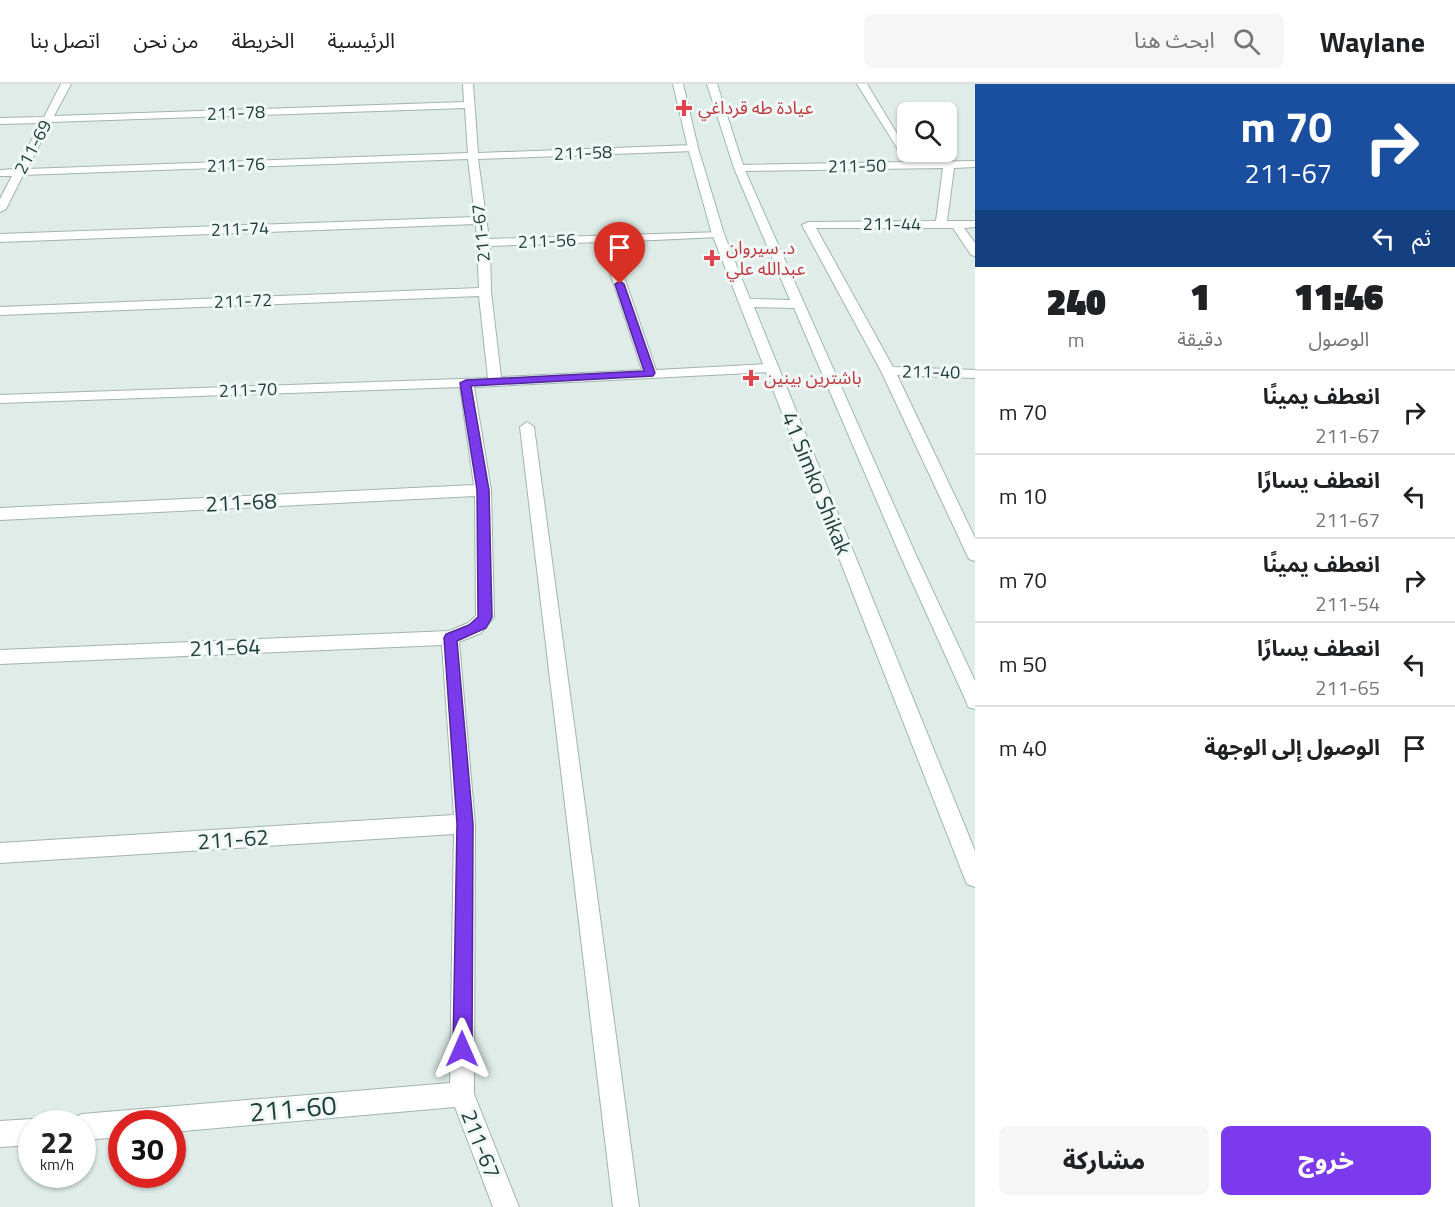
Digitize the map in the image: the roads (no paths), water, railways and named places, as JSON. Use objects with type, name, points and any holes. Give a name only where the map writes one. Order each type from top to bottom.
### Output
[{"type":"street","name":"211-69","points":[[0,209],[66,84]]},
{"type":"street","name":"211-67","points":[[468,84],[471,105],[472,157],[484,243],[485,292],[495,382]]},
{"type":"street","name":"41 Simko Shikak","points":[[678,84],[693,148],[718,234],[975,877]]},
{"type":"street","points":[[712,84],[739,168],[903,544],[975,701]]},
{"type":"street","points":[[862,84],[913,165]]},
{"type":"street","name":"211-78","points":[[0,121],[471,105]]},
{"type":"street","name":"211-58","points":[[472,157],[693,148]]},
{"type":"street","name":"211-76","points":[[0,173],[472,157]]},
{"type":"street","name":"211-50","points":[[739,168],[975,164]]},
{"type":"street","points":[[942,224],[949,165]]},
{"type":"street","name":"211-74","points":[[0,238],[480,220]]},
{"type":"street","points":[[956,224],[975,252]]},
{"type":"street","name":"211-44","points":[[888,371],[808,225],[975,224]]},
{"type":"street","name":"211-56","points":[[484,243],[718,234]]},
{"type":"street","points":[[605,238],[650,373]]},
{"type":"street","name":"211-72","points":[[0,311],[485,292]]},
{"type":"street","points":[[745,303],[798,304]]},
{"type":"street","name":"211-70","points":[[0,399],[495,382],[771,368]]},
{"type":"street","points":[[888,371],[975,555]]},
{"type":"street","name":"211-40","points":[[888,371],[975,374]]},
{"type":"street","points":[[450,638],[474,629],[485,617],[483,490],[466,383]]},
{"type":"street","points":[[527,427],[626,1207]]},
{"type":"street","name":"211-68","points":[[0,514],[483,490]]},
{"type":"street","name":"211-67","points":[[450,638],[465,824],[462,1094],[506,1207]]},
{"type":"street","name":"211-64","points":[[0,657],[450,638]]},
{"type":"street","name":"211-62","points":[[0,854],[465,824]]},
{"type":"street","name":"211-60","points":[[186,1118],[462,1094]]},
{"type":"street","points":[[0,1134],[18,1133]]},
{"type":"place","name":"عيادة طه قرداغي","points":[[684,108]]},
{"type":"place","name":"د. سيروان عبدالله علي","points":[[712,258]]},
{"type":"place","name":"باشترين بينين","points":[[751,378]]}]
